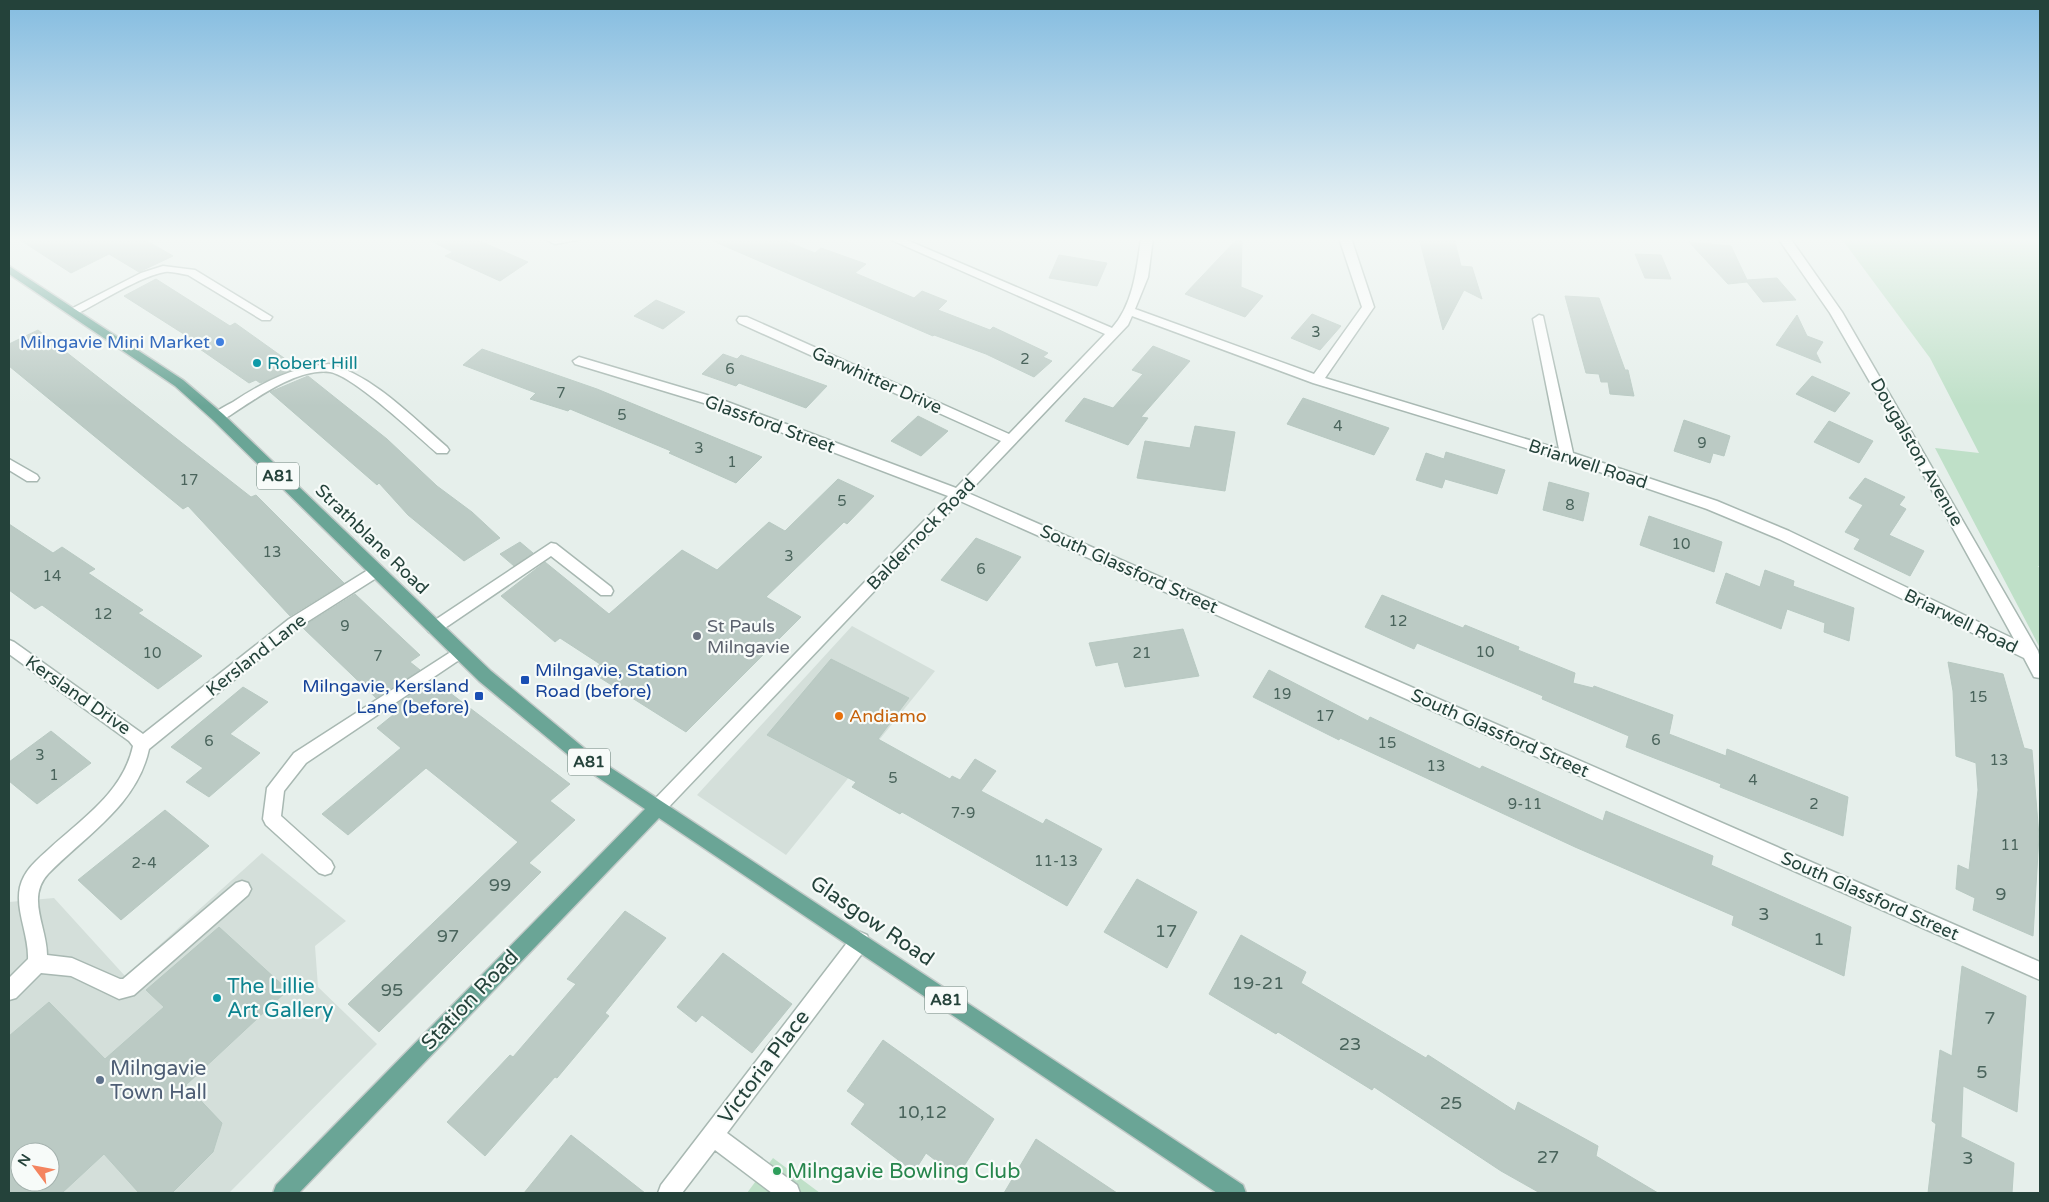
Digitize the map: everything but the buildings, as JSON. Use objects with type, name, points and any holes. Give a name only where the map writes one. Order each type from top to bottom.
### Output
[{"type":"main road","name":"Strathblane Road","points":[[47,294],[179,383],[218,416],[434,628],[525,711],[590,763],[656,808]]},
{"type":"main road","name":"Glasgow Road","points":[[656,808],[860,941],[1235,1193]]},
{"type":"main road","name":"Station Road","points":[[284,1193],[656,808]]},
{"type":"street","points":[[73,311],[107,294]]},
{"type":"street","points":[[228,294],[266,317]]},
{"type":"street","points":[[1023,294],[1113,333]]},
{"type":"street","name":"Baldernock Road","points":[[656,808],[1124,322],[1136,294]]},
{"type":"street","points":[[1317,380],[1368,307],[1364,294]]},
{"type":"street","name":"Dougalston Avenue","points":[[1823,294],[1841,321],[2040,672]]},
{"type":"street","name":"Briarwell Road","points":[[1130,310],[1317,380],[1567,456],[1752,520],[2032,655]]},
{"type":"street","points":[[1539,319],[1567,456]]},
{"type":"street","name":"Garwhitter Drive","points":[[743,320],[1010,440]]},
{"type":"street","name":"Glassford Street","points":[[579,361],[712,402],[959,494]]},
{"type":"street","points":[[218,416],[279,380],[307,370],[331,367],[353,379],[382,400],[442,450]]},
{"type":"street","points":[[9,464],[32,478]]},
{"type":"street","name":"South Glassford Street","points":[[959,494],[2040,971]]},
{"type":"street","points":[[434,628],[551,548],[606,591]]},
{"type":"street","name":"Kersland Lane","points":[[142,745],[294,623],[376,571]]},
{"type":"street","name":"Kersland Drive","points":[[9,646],[135,736],[142,745],[140,762],[124,788],[92,823],[39,870],[30,887],[28,903],[38,943],[37,963]]},
{"type":"street","points":[[325,867],[272,819],[276,788],[300,758],[460,652]]},
{"type":"street","points":[[9,991],[37,963],[72,967],[119,988],[127,988],[242,889]]},
{"type":"street","name":"Victoria Place","points":[[669,1193],[860,941]]},
{"type":"street","points":[[712,1136],[789,1193]]},
{"type":"shaded area","points":[[852,626],[935,671],[786,855],[697,795]]},
{"type":"shaded area","points":[[262,853],[346,921],[315,946],[318,987],[377,1044],[229,1193],[9,1193],[9,902],[54,898],[125,976]]},
{"type":"green space","points":[[1883,294],[2040,294],[2040,566],[2038,566],[2040,569],[2040,648],[1935,448],[1979,453],[1930,358]]},
{"type":"green space","name":"Milngavie Bowling Club","points":[[773,1158],[820,1193],[747,1193]]},
{"type":"place","name":"Milngavie Mini Market","points":[[220,342]]},
{"type":"place","name":"Robert Hill","points":[[257,363]]},
{"type":"place","name":"St Pauls Milngavie","points":[[697,636]]},
{"type":"place","name":"Milngavie, Station Road (before)","points":[[525,680]]},
{"type":"place","name":"Milngavie, Kersland Lane (before)","points":[[479,696]]},
{"type":"place","name":"Andiamo","points":[[839,716]]},
{"type":"place","name":"The Lillie Art Gallery","points":[[217,998]]},
{"type":"place","name":"Milngavie Town Hall","points":[[100,1080]]},
{"type":"place","name":"Milngavie Bowling Club","points":[[777,1171]]}]
